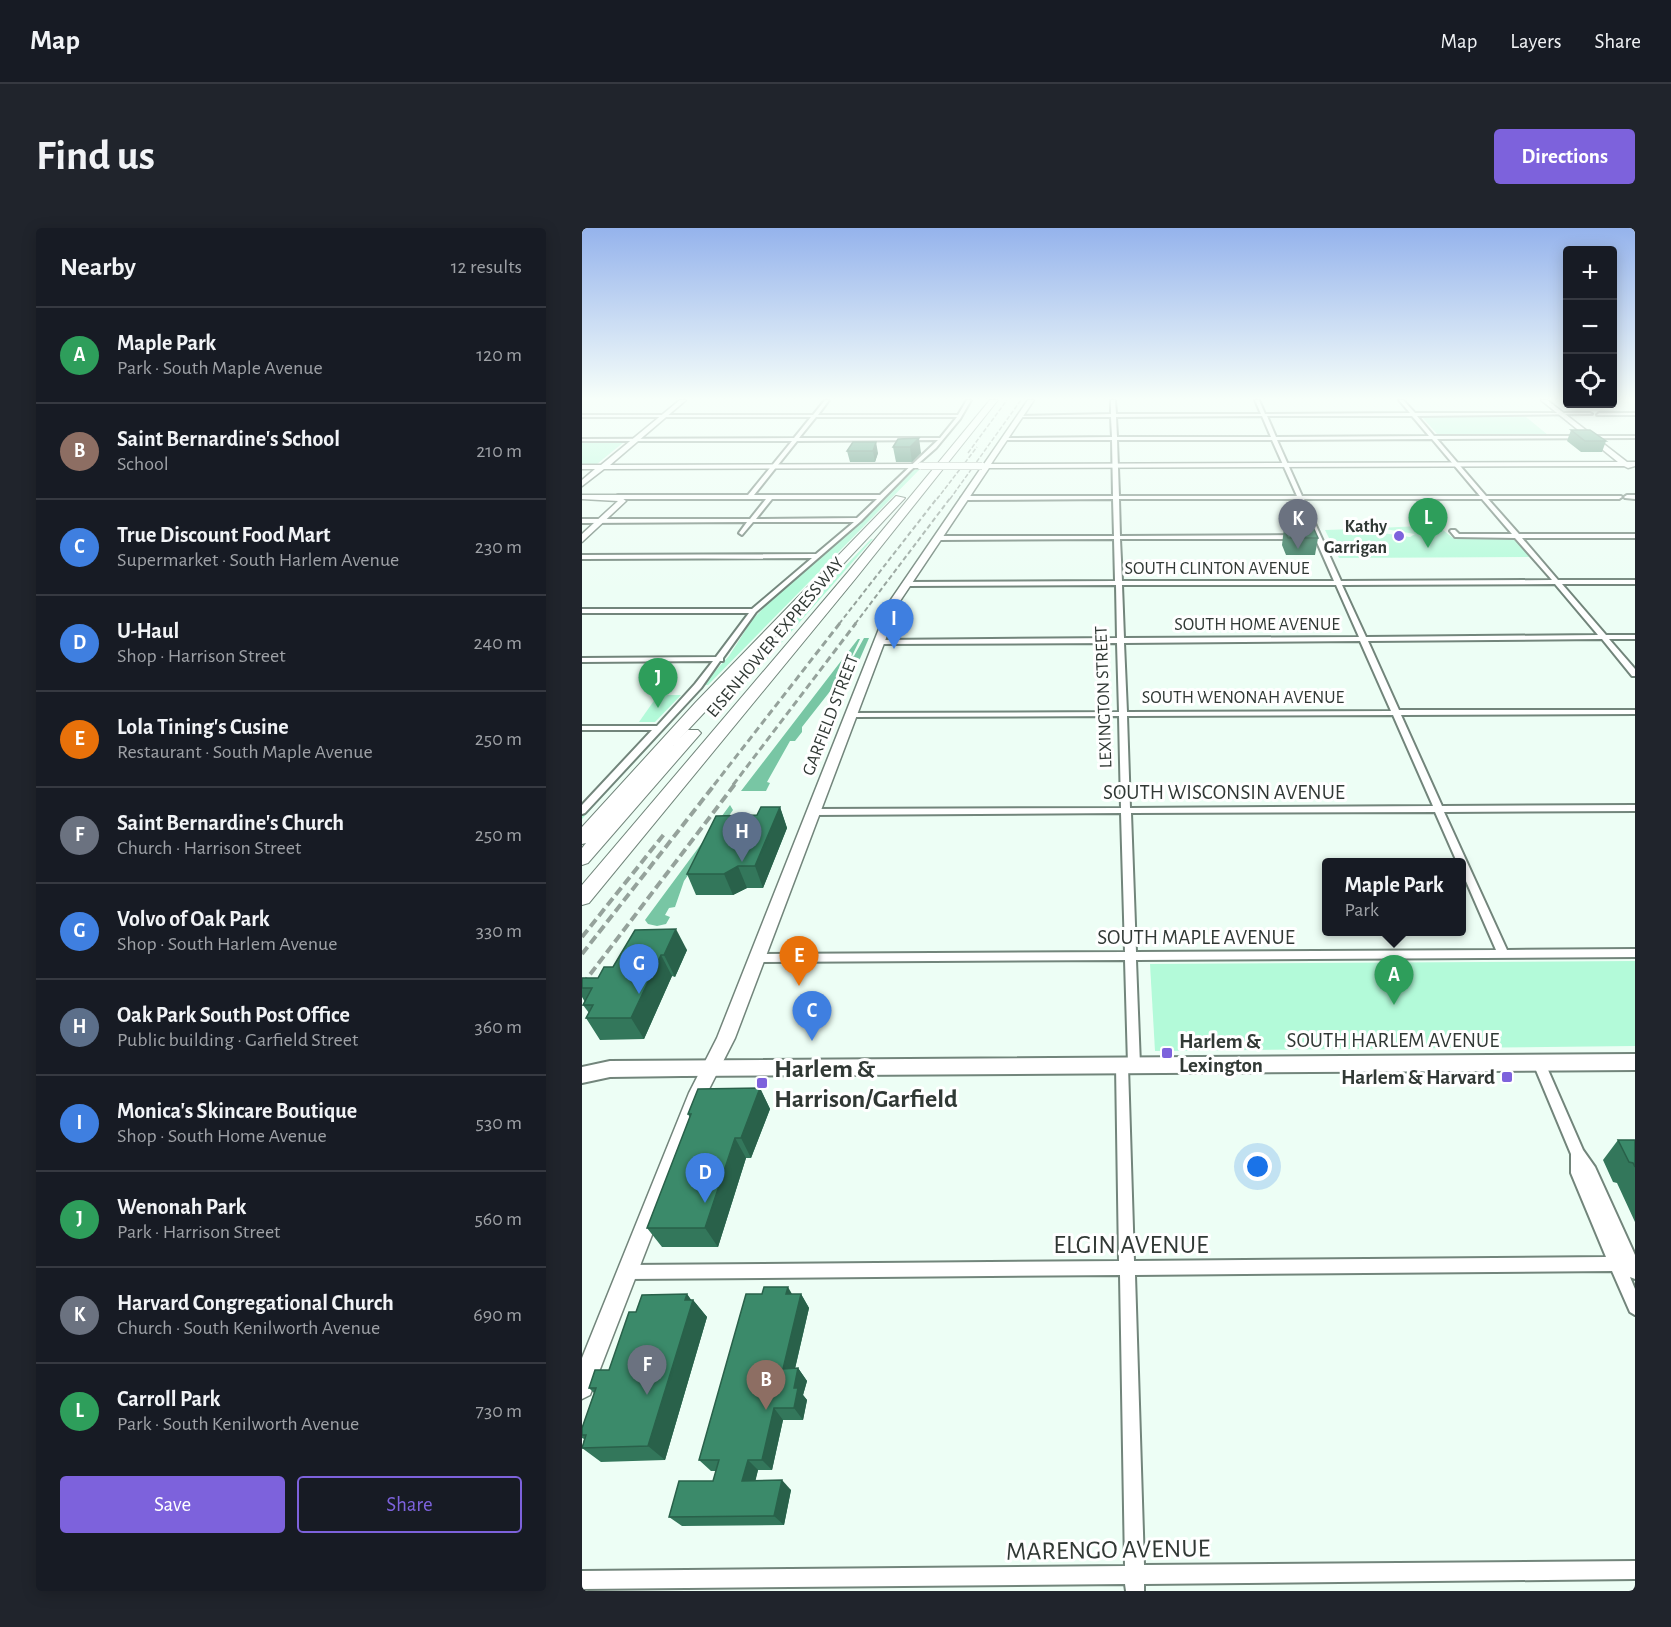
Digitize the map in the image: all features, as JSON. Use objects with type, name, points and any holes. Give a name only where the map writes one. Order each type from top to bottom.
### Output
[{"type":"highway","name":"EISENHOWER EXPRESSWAY","points":[[582,838],[701,705],[931,464]]},
{"type":"highway","name":"EISENHOWER EXPRESSWAY","points":[[582,898],[944,464]]},
{"type":"highway","points":[[582,860],[746,670],[761,643]]},
{"type":"highway","points":[[582,873],[681,760],[715,726],[744,704]]},
{"type":"main road","name":"SOUTH HARLEM AVENUE","points":[[582,1064],[610,1069],[1635,1062]]},
{"type":"main road","name":"SOUTH HARLEM AVENUE","points":[[582,1075],[610,1069]]},
{"type":"street","points":[[582,484],[607,464]]},
{"type":"street","points":[[750,497],[776,464]]},
{"type":"street","points":[[582,811],[698,686],[754,611],[859,520],[919,464]]},
{"type":"street","points":[[1286,465],[1461,858]]},
{"type":"street","points":[[1456,465],[1635,674]]},
{"type":"street","points":[[1626,465],[1635,472]]},
{"type":"street","points":[[582,467],[1635,465]]},
{"type":"street","name":"GARFIELD STREET","points":[[582,1387],[698,1093],[726,1038],[895,601],[985,466]]},
{"type":"street","name":"LEXINGTON STREET","points":[[1115,466],[1131,957],[1128,1065],[1128,1268],[1135,1583]]},
{"type":"street","points":[[582,497],[883,497]]},
{"type":"street","points":[[742,533],[770,497]]},
{"type":"street","points":[[964,498],[1619,497]]},
{"type":"street","points":[[1627,497],[1635,497]]},
{"type":"street","points":[[582,539],[622,501],[620,498]]},
{"type":"street","points":[[582,521],[859,520]]},
{"type":"street","points":[[1453,531],[1457,536],[1635,536]]},
{"type":"street","points":[[938,538],[1319,537]]},
{"type":"street","points":[[582,557],[817,556]]},
{"type":"street","name":"SOUTH CLINTON AVENUE","points":[[906,584],[1635,582]]},
{"type":"street","points":[[582,612],[754,611]]},
{"type":"street","name":"SOUTH HOME AVENUE","points":[[880,642],[1635,637]]},
{"type":"street","points":[[582,660],[720,659]]},
{"type":"street","name":"SOUTH WENONAH AVENUE","points":[[851,715],[1635,712]]},
{"type":"street","points":[[582,728],[657,728]]},
{"type":"street","name":"SOUTH WISCONSIN AVENUE","points":[[814,812],[1635,808]]},
{"type":"street","points":[[1466,870],[1503,954]]},
{"type":"street","name":"SOUTH MAPLE AVENUE","points":[[757,958],[1635,953]]},
{"type":"street","points":[[1539,1063],[1578,1154],[1578,1173],[1630,1266],[1635,1306]]},
{"type":"street","name":"ELGIN AVENUE","points":[[627,1272],[1630,1266]]},
{"type":"street","name":"MARENGO AVENUE","points":[[582,1580],[1135,1583],[1635,1570]]},
{"type":"green space","points":[[920,469],[708,685],[705,685],[582,819],[582,816],[729,656],[752,620],[773,598],[881,503],[912,470]]},
{"type":"green space","points":[[1422,522],[1428,522],[1432,527],[1419,533],[1443,530],[1453,538],[1514,538],[1530,557],[1339,558],[1325,530],[1354,529],[1410,537],[1415,534],[1379,528],[1419,526]]},
{"type":"green space","points":[[873,539],[715,718],[801,613]]},
{"type":"green space","points":[[864,638],[869,638],[841,702],[835,701],[843,685],[835,685],[802,727],[802,732],[795,741],[790,741],[767,782],[770,783],[766,791],[741,791],[858,639],[860,639],[852,656]]},
{"type":"green space","points":[[658,695],[681,695],[655,722],[639,722]]},
{"type":"green space","points":[[730,805],[733,810],[684,881],[675,907],[669,908],[665,915],[670,917],[666,924],[657,926],[648,924],[645,920]]},
{"type":"green space","points":[[1635,961],[1635,1046],[1155,1051],[1150,964]]},
{"type":"building","points":[[1313,527],[1318,538],[1288,538],[1284,528]]},
{"type":"building","points":[[761,807],[780,807],[755,866],[738,866],[724,874],[687,874],[716,816],[757,815]]},
{"type":"building","points":[[676,929],[631,1018],[586,1018],[593,1005],[583,1005],[592,988],[582,988],[582,978],[598,978],[604,967],[613,967],[635,930]]},
{"type":"building","points":[[760,1088],[741,1138],[735,1138],[705,1228],[647,1228],[691,1114],[688,1114],[698,1089]]},
{"type":"building","points":[[1618,1140],[1635,1140],[1635,1167],[1629,1162]]},
{"type":"building","points":[[764,1287],[788,1287],[786,1294],[801,1294],[783,1369],[798,1368],[794,1388],[798,1388],[794,1408],[774,1408],[762,1460],[748,1460],[742,1481],[782,1480],[774,1516],[669,1517],[679,1481],[713,1481],[719,1460],[699,1460],[746,1294],[762,1294]]},
{"type":"building","points":[[687,1294],[685,1300],[693,1300],[648,1446],[582,1448],[586,1435],[582,1435],[582,1428],[596,1388],[589,1388],[595,1370],[609,1370],[629,1312],[636,1312],[642,1295]]},
{"type":"railway","points":[[937,499],[964,464]]},
{"type":"railway","points":[[950,499],[975,464]]},
{"type":"railway","points":[[839,624],[938,497]]},
{"type":"railway","points":[[855,624],[951,497]]},
{"type":"railway","points":[[714,785],[840,623]]},
{"type":"railway","points":[[733,785],[856,623]]},
{"type":"railway","points":[[582,954],[715,784]]},
{"type":"railway","points":[[582,985],[735,784]]},
{"type":"railway","points":[[582,937],[665,833]]},
{"type":"place","name":"Kathy Garrigan","points":[[1399,536]]},
{"type":"place","name":"Carroll Park","points":[[1428,548]]},
{"type":"place","name":"Harvard Congregational Church","points":[[1298,549]]},
{"type":"place","name":"Monica's Skincare Boutique","points":[[894,649]]},
{"type":"place","name":"Wenonah Park","points":[[658,708]]},
{"type":"place","name":"Oak Park South Post Office","points":[[742,862]]},
{"type":"place","name":"Lola Tining's Cusine","points":[[799,986]]},
{"type":"place","name":"Volvo of Oak Park","points":[[639,994]]},
{"type":"place","name":"Maple Park","points":[[1394,1005]]},
{"type":"place","name":"True Discount Food Mart","points":[[812,1041]]},
{"type":"place","name":"Harlem & Lexington","points":[[1167,1053]]},
{"type":"place","name":"Harlem & Harvard","points":[[1507,1077]]},
{"type":"place","name":"Harlem & Harrison/Garfield","points":[[762,1083]]},
{"type":"place","name":"U-Haul","points":[[705,1203]]},
{"type":"place","name":"Saint Bernardine's Church","points":[[647,1395]]},
{"type":"place","name":"Saint Bernardine's School","points":[[766,1410]]}]
